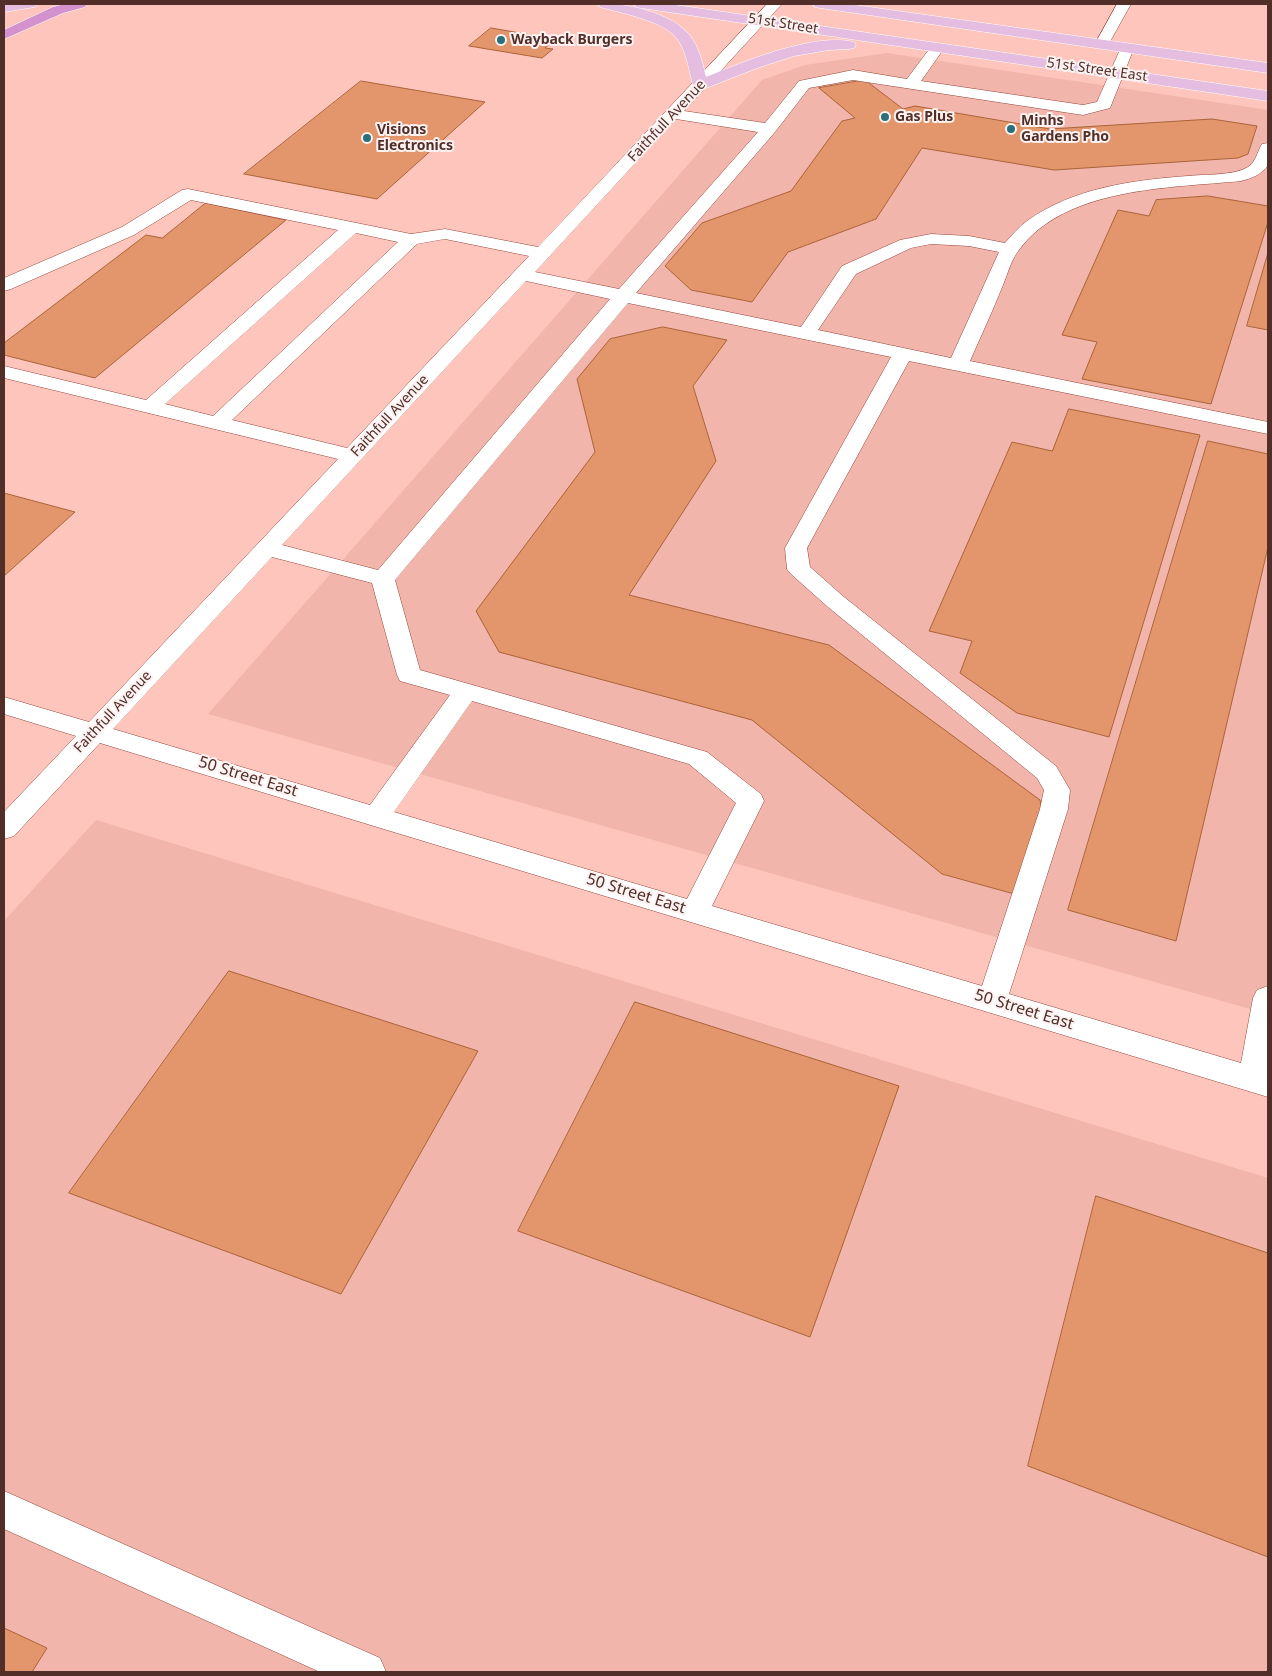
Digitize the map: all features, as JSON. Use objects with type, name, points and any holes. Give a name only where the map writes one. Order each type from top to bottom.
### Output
[{"type":"highway","points":[[4,35],[58,10],[80,4]]},
{"type":"main road","points":[[4,8],[30,4]]},
{"type":"main road","points":[[605,4],[660,20],[677,31],[686,39],[701,85],[758,61],[802,49],[842,45],[932,46]]},
{"type":"main road","name":"51st Street","points":[[641,4],[932,46]]},
{"type":"main road","name":"51st Street","points":[[820,4],[933,20]]},
{"type":"main road","points":[[890,4],[933,20]]},
{"type":"main road","name":"51st Street East","points":[[933,20],[1268,68]]},
{"type":"main road","name":"51st Street East","points":[[932,46],[1268,96]]},
{"type":"street","name":"Faithfull Avenue","points":[[4,829],[775,4]]},
{"type":"street","points":[[1102,44],[1124,4]]},
{"type":"street","points":[[911,84],[932,46]]},
{"type":"street","points":[[383,579],[623,296],[769,130],[804,84],[853,75],[1083,110],[1104,105],[1127,48]]},
{"type":"street","points":[[674,114],[769,130]]},
{"type":"street","points":[[958,365],[1010,248],[1029,228],[1051,213],[1081,199],[1110,190],[1241,176],[1254,172],[1261,166],[1268,148]]},
{"type":"street","points":[[4,286],[128,231],[188,194],[411,239],[446,234],[542,253]]},
{"type":"street","points":[[149,408],[350,228]]},
{"type":"street","points":[[217,423],[411,239]]},
{"type":"street","points":[[805,335],[849,270],[906,244],[931,239],[969,241],[1010,248]]},
{"type":"street","points":[[522,275],[805,335],[1268,428]]},
{"type":"street","points":[[903,354],[796,548],[798,569],[836,602],[1047,772],[1057,790],[1054,809],[992,1001]]},
{"type":"street","points":[[4,372],[353,456]]},
{"type":"street","points":[[266,548],[383,579]]},
{"type":"street","points":[[383,579],[409,675],[698,758],[751,801],[695,912]]},
{"type":"street","points":[[377,815],[466,691]]},
{"type":"street","name":"50 Street East","points":[[4,705],[377,815],[1261,1082]]},
{"type":"street","points":[[1261,1082],[1268,998]]},
{"type":"street","points":[[4,1510],[366,1672]]},
{"type":"shaded area","points":[[887,53],[1268,110],[1268,1014],[208,714],[762,80],[805,65]]},
{"type":"shaded area","points":[[96,820],[1268,1178],[1268,1672],[4,1672],[4,921]]},
{"type":"building","points":[[491,28],[549,38],[553,41],[545,48],[553,49],[542,58],[469,46]]},
{"type":"building","points":[[865,80],[903,109],[915,106],[1050,129],[1212,119],[1257,126],[1248,154],[1238,158],[1054,170],[922,148],[876,219],[788,252],[752,302],[691,290],[665,266],[702,223],[791,191],[842,121],[855,118],[819,88]]},
{"type":"building","name":"Visions Electronics","points":[[361,81],[485,102],[377,199],[244,174]]},
{"type":"building","points":[[1208,196],[1268,206],[1268,222],[1211,404],[1082,379],[1097,342],[1062,335],[1118,210],[1149,216],[1156,200]]},
{"type":"building","points":[[206,203],[286,220],[95,378],[4,355],[4,343],[146,235],[162,238]]},
{"type":"building","points":[[1268,253],[1268,330],[1247,326]]},
{"type":"building","points":[[663,327],[727,340],[693,386],[716,461],[629,595],[829,645],[1040,800],[1044,816],[1018,895],[942,874],[752,720],[499,652],[476,611],[595,452],[577,379],[610,339]]},
{"type":"building","points":[[1069,409],[1200,435],[1109,737],[1017,713],[960,673],[972,641],[929,631],[1012,442],[1052,451]]},
{"type":"building","points":[[1208,441],[1268,454],[1268,547],[1176,941],[1068,910]]},
{"type":"building","points":[[4,493],[75,512],[4,576]]},
{"type":"building","points":[[229,971],[478,1051],[341,1294],[69,1193]]},
{"type":"building","points":[[635,1002],[899,1086],[810,1337],[518,1231]]},
{"type":"building","points":[[1096,1196],[1268,1253],[1268,1557],[1028,1466]]},
{"type":"building","points":[[4,1628],[47,1648],[32,1672],[4,1672]]},
{"type":"place","name":"Wayback Burgers","points":[[501,40]]},
{"type":"place","name":"Gas Plus","points":[[885,117]]},
{"type":"place","name":"Minhs Gardens Pho","points":[[1011,129]]},
{"type":"place","name":"Visions Electronics","points":[[367,138]]}]
